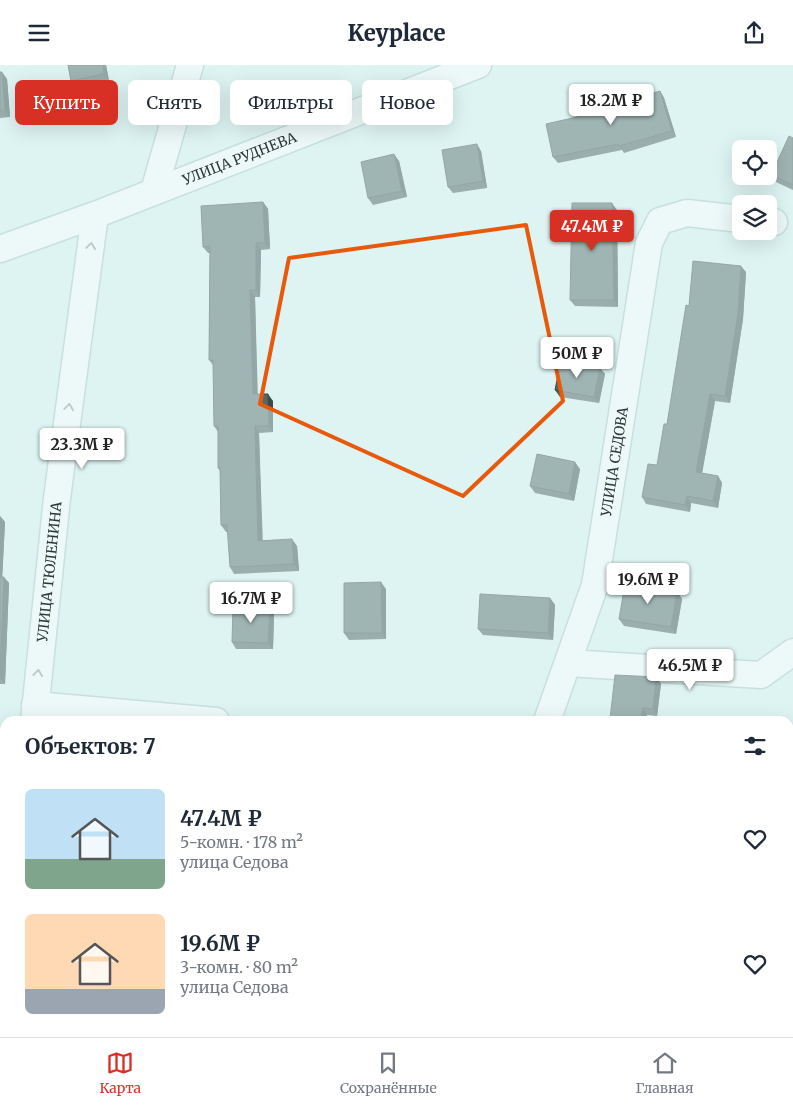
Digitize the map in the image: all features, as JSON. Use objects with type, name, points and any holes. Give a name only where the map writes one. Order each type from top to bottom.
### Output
[{"type":"street","points":[[154,191],[190,65]]},
{"type":"street","name":"УЛИЦА РУДНЕВА","points":[[0,249],[95,215],[478,65]]},
{"type":"street","name":"УЛИЦА СЕДОВА","points":[[549,716],[596,585],[649,243],[660,221],[687,213],[732,218]]},
{"type":"street","name":"УЛИЦА ТЮЛЕНИНА","points":[[34,713],[57,498],[95,215]]},
{"type":"street","points":[[568,663],[761,675],[793,652]]},
{"type":"street","points":[[34,713],[102,716]]},
{"type":"highlighted area","points":[[526,225],[563,401],[463,496],[260,404],[289,258]]},
{"type":"building","points":[[68,65],[103,65],[104,74],[71,80]]},
{"type":"building","points":[[0,72],[2,72],[5,110],[0,111]]},
{"type":"building","points":[[660,91],[672,131],[619,146],[618,144],[553,157],[546,124],[608,110],[607,107]]},
{"type":"building","points":[[789,136],[793,138],[793,185],[777,178],[777,162]]},
{"type":"building","points":[[477,144],[483,181],[448,187],[442,150]]},
{"type":"building","points":[[394,154],[402,191],[368,198],[361,162]]},
{"type":"building","points":[[263,202],[265,243],[256,243],[256,290],[250,290],[253,394],[268,394],[269,426],[255,426],[258,541],[292,539],[294,564],[230,567],[227,525],[221,525],[218,426],[214,426],[213,360],[209,360],[210,246],[203,247],[201,206]]},
{"type":"building","points":[[572,203],[612,203],[614,300],[570,300]]},
{"type":"building","points":[[693,261],[741,266],[738,313],[725,396],[710,394],[696,472],[718,476],[713,501],[687,496],[685,505],[642,497],[648,464],[657,465],[664,424],[667,424],[686,305],[689,306]]},
{"type":"building","points":[[561,361],[600,368],[594,397],[555,390]]},
{"type":"building","points":[[537,454],[575,462],[569,494],[530,486]]},
{"type":"building","points":[[0,577],[4,577],[0,678]]},
{"type":"building","points":[[381,582],[382,633],[344,633],[344,583]]},
{"type":"building","points":[[625,584],[677,592],[671,627],[619,619]]},
{"type":"building","points":[[480,594],[550,598],[548,633],[478,629]]},
{"type":"building","points":[[233,606],[270,607],[268,643],[232,642]]},
{"type":"building","points":[[615,675],[656,677],[653,709],[643,708],[641,716],[610,716]]}]
